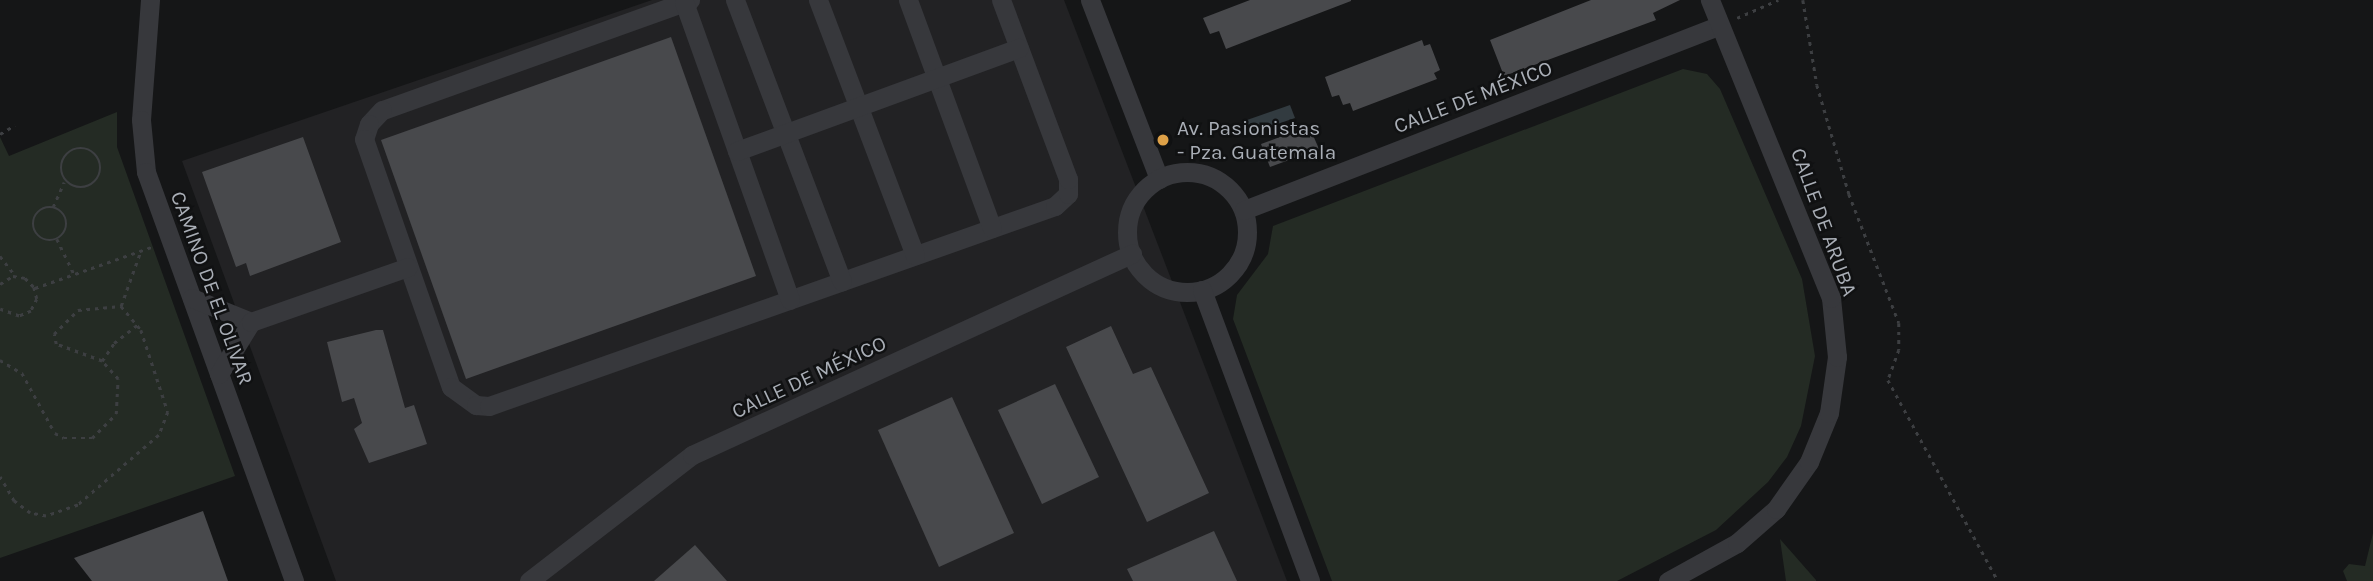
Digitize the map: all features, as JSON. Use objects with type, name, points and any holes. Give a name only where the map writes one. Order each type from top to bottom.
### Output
[{"type":"street","name":"CAMINO DE EL OLIVAR","points":[[150,0],[141,120],[146,172],[294,581]]},
{"type":"street","points":[[735,0],[842,281]]},
{"type":"street","points":[[818,0],[915,256]]},
{"type":"street","points":[[908,0],[992,228]]},
{"type":"street","points":[[790,300],[687,1],[382,110],[375,117],[364,139],[451,387],[476,405],[489,406],[915,256],[1055,206],[1068,194],[1068,179],[1001,0]]},
{"type":"street","points":[[1090,0],[1159,179]]},
{"type":"street","name":"CALLE DE ARUBA","points":[[1668,581],[1737,543],[1776,509],[1809,463],[1829,413],[1837,357],[1831,298],[1774,148],[1718,26],[1710,0]]},
{"type":"street","name":"CALLE DE MÉXICO","points":[[1244,211],[1718,26]]},
{"type":"street","points":[[737,151],[1019,48]]},
{"type":"street","points":[[1179,172],[1199,173],[1234,193],[1244,211],[1248,230],[1236,268],[1202,290],[1185,292],[1160,285],[1140,269],[1132,254],[1128,219],[1145,189],[1159,179],[1179,172]]},
{"type":"street","name":"CALLE DE MÉXICO","points":[[529,581],[692,455],[1132,254]]},
{"type":"street","points":[[219,374],[251,323],[408,267]]},
{"type":"street","points":[[1202,290],[1310,581]]},
{"type":"street","points":[[191,298],[251,323]]},
{"type":"path","points":[[1718,26],[1778,0]]},
{"type":"path","points":[[1803,0],[1817,85],[1846,182],[1899,323],[1899,351],[1888,380],[1998,581]]},
{"type":"path","points":[[0,134],[16,125]]},
{"type":"path","points":[[57,239],[46,240],[34,229],[38,213],[53,207],[65,180],[61,167],[71,150],[84,147],[100,158],[102,171],[91,186],[77,188],[65,180]]},
{"type":"path","points":[[53,207],[67,222],[57,239]]},
{"type":"path","points":[[57,239],[74,274]]},
{"type":"path","points":[[35,288],[147,248]]},
{"type":"path","points":[[121,306],[141,250]]},
{"type":"path","points":[[0,256],[15,276]]},
{"type":"path","points":[[0,284],[15,276],[25,278],[35,288],[34,306],[25,314],[11,316],[0,309]]},
{"type":"path","points":[[0,477],[15,501],[30,513],[47,516],[78,505],[159,435],[168,412],[166,398],[138,324],[121,306]]},
{"type":"path","points":[[0,360],[22,373],[55,433],[79,440],[92,438],[116,414],[118,379],[102,360],[56,344],[54,334],[78,310],[121,306]]},
{"type":"path","points":[[102,360],[114,343],[138,324]]},
{"type":"shaded area","points":[[652,0],[1064,0],[1287,581],[336,581],[182,161]]},
{"type":"shaded area","points":[[1683,69],[1707,74],[1720,89],[1802,279],[1815,356],[1801,426],[1787,457],[1768,482],[1716,530],[1617,581],[1332,581],[1233,319],[1237,295],[1268,254],[1273,226]]},
{"type":"shaded area","points":[[1290,105],[1295,118],[1251,133],[1247,120]]},
{"type":"shaded area","points":[[117,112],[117,147],[235,476],[0,558],[0,137],[9,156]]},
{"type":"shaded area","points":[[2373,533],[2373,581],[2347,581],[2343,571],[2349,564],[2365,566]]},
{"type":"shaded area","points":[[1780,539],[1816,580],[1816,581],[1786,581]]},
{"type":"building","points":[[1250,0],[1351,1],[1226,49],[1219,31],[1210,34],[1203,18]]},
{"type":"building","points":[[1591,0],[1680,0],[1653,13],[1656,20],[1504,76],[1490,40]]},
{"type":"building","points":[[671,37],[756,276],[466,379],[381,140]]},
{"type":"building","points":[[1422,40],[1424,46],[1430,44],[1440,70],[1434,73],[1437,79],[1353,111],[1350,103],[1343,105],[1339,95],[1332,97],[1325,77]]},
{"type":"building","points":[[1309,126],[1319,149],[1270,167],[1261,144]]},
{"type":"building","points":[[303,137],[341,242],[250,276],[246,263],[236,267],[202,172]]},
{"type":"building","points":[[1111,326],[1133,374],[1151,367],[1209,493],[1147,522],[1066,347]]},
{"type":"building","points":[[383,330],[405,408],[414,405],[427,444],[369,463],[354,429],[362,423],[354,398],[342,402],[327,342]]},
{"type":"building","points":[[1055,384],[1099,477],[1042,504],[998,410]]},
{"type":"building","points":[[952,397],[1014,533],[939,567],[878,430]]},
{"type":"building","points":[[203,511],[228,581],[92,581],[74,558]]},
{"type":"building","points":[[1214,531],[1237,581],[1133,581],[1127,569]]},
{"type":"building","points":[[695,545],[727,581],[654,581]]},
{"type":"place","name":"Av. Pasionistas - Pza. Guatemala","points":[[1163,140]]}]
